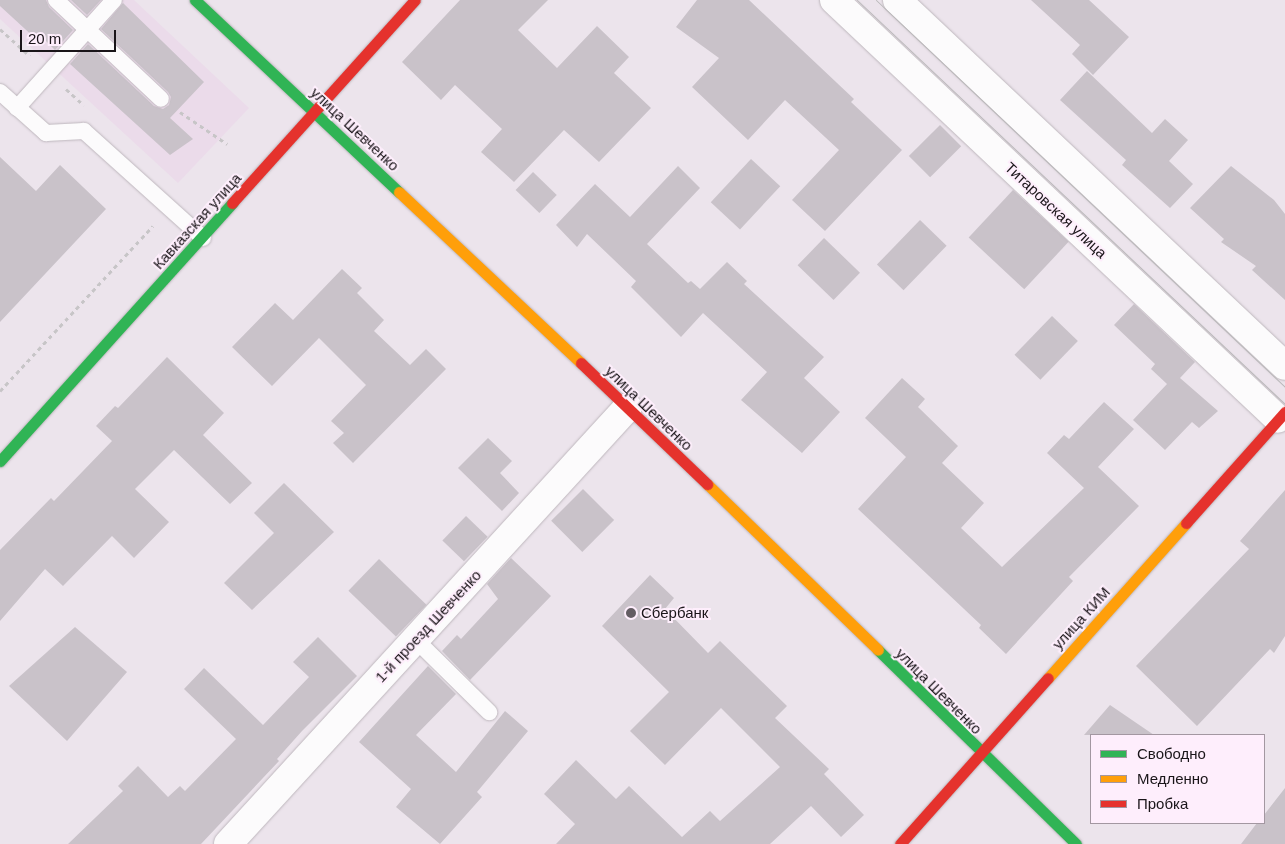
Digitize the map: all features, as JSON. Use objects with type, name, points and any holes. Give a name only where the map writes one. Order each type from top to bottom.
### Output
[{"type":"street","name":"улица Шевченко","points":[[195,0],[628,408],[981,754],[1076,844]]},
{"type":"street","name":"Кавказская улица","points":[[0,461],[203,238],[415,0]]},
{"type":"street","name":"Титаровская улица","points":[[834,0],[1282,416]]},
{"type":"street","points":[[897,0],[1285,366]]},
{"type":"street","name":"1-й проезд Шевченко","points":[[228,844],[628,408]]},
{"type":"street","name":"улица КИМ","points":[[900,844],[1282,416]]},
{"type":"lane","points":[[56,0],[161,99]]},
{"type":"lane","points":[[18,108],[114,0]]},
{"type":"lane","points":[[0,92],[46,133],[84,131],[203,238]]},
{"type":"lane","points":[[416,640],[489,712]]},
{"type":"path","points":[[161,99],[227,144]]},
{"type":"path","points":[[0,391],[159,220]]},
{"type":"shaded area","points":[[0,0],[134,0],[249,108],[178,183],[0,19]]},
{"type":"building","points":[[0,0],[46,0],[49,7],[73,30],[55,50],[42,37],[37,40],[0,6]]},
{"type":"building","points":[[71,0],[101,0],[87,15]]},
{"type":"building","points":[[460,0],[548,0],[518,30],[557,68],[597,26],[629,57],[614,73],[651,108],[599,162],[564,130],[514,182],[481,152],[502,129],[455,85],[441,100],[402,62]]},
{"type":"building","points":[[697,0],[749,0],[854,99],[851,102],[902,150],[825,231],[792,200],[839,150],[785,100],[748,140],[692,87],[719,58],[676,27]]},
{"type":"building","points":[[1031,0],[1089,0],[1129,37],[1093,75],[1072,54],[1080,45]]},
{"type":"building","points":[[123,3],[204,82],[170,118],[193,139],[170,155],[70,64],[88,44],[154,106],[163,109],[169,105],[171,97],[168,92],[101,29]]},
{"type":"building","points":[[1087,71],[1152,133],[1165,119],[1188,140],[1169,161],[1193,184],[1170,208],[1122,165],[1126,160],[1060,100]]},
{"type":"building","points":[[940,125],[961,146],[930,177],[909,156]]},
{"type":"building","points":[[0,157],[36,191],[60,165],[106,209],[0,322]]},
{"type":"building","points":[[751,159],[780,186],[740,229],[711,202]]},
{"type":"building","points":[[678,166],[700,188],[647,244],[688,283],[691,281],[700,289],[727,262],[747,281],[744,284],[824,357],[804,378],[840,412],[802,453],[741,400],[767,372],[703,313],[681,337],[631,287],[636,281],[587,234],[577,247],[556,225],[595,184],[630,217]]},
{"type":"building","points":[[1231,166],[1274,200],[1285,214],[1285,300],[1252,270],[1256,266],[1221,242],[1224,239],[1190,208]]},
{"type":"building","points":[[533,172],[557,195],[539,213],[516,190]]},
{"type":"building","points":[[1013,190],[1069,242],[1024,289],[969,238]]},
{"type":"building","points":[[920,220],[947,246],[904,290],[877,265]]},
{"type":"building","points":[[824,238],[860,273],[834,300],[798,265]]},
{"type":"building","points":[[342,269],[362,288],[357,293],[384,320],[374,331],[410,365],[426,349],[446,369],[353,463],[333,443],[344,433],[331,421],[366,385],[319,338],[272,386],[232,347],[275,303],[293,320]]},
{"type":"building","points":[[1134,304],[1195,362],[1180,378],[1218,411],[1199,428],[1192,422],[1165,450],[1133,420],[1167,384],[1151,369],[1155,364],[1114,325]]},
{"type":"building","points":[[1052,316],[1078,341],[1040,380],[1014,355]]},
{"type":"building","points":[[167,357],[224,413],[203,435],[252,483],[230,504],[174,450],[135,489],[169,522],[134,558],[112,536],[63,586],[45,569],[0,621],[0,550],[51,498],[54,501],[112,441],[96,426],[115,406],[118,408]]},
{"type":"building","points":[[902,378],[925,399],[918,407],[958,446],[942,463],[984,503],[961,528],[1002,567],[1084,488],[1047,453],[1064,435],[1069,439],[1104,402],[1134,429],[1098,467],[1139,506],[1069,577],[1073,581],[1006,654],[979,628],[981,625],[858,509],[906,457],[865,418]]},
{"type":"building","points":[[488,438],[512,461],[500,473],[519,493],[502,511],[458,468]]},
{"type":"building","points":[[284,483],[334,532],[252,610],[224,583],[274,533],[254,513]]},
{"type":"building","points":[[583,489],[614,520],[582,552],[551,521]]},
{"type":"building","points":[[1285,490],[1285,636],[1274,653],[1270,649],[1197,726],[1136,666],[1249,549],[1240,541]]},
{"type":"building","points":[[466,516],[488,537],[464,561],[442,540]]},
{"type":"building","points":[[511,558],[551,596],[470,680],[442,651],[457,635],[461,639],[498,599],[487,584]]},
{"type":"building","points":[[379,559],[426,605],[396,636],[348,591]]},
{"type":"building","points":[[650,575],[674,598],[665,609],[708,653],[720,641],[787,706],[775,718],[829,769],[824,774],[864,815],[841,837],[811,806],[770,844],[556,844],[575,824],[544,794],[576,760],[616,799],[629,786],[682,837],[710,811],[720,821],[780,767],[721,708],[665,765],[630,731],[669,692],[602,626]]},
{"type":"building","points":[[75,627],[127,672],[67,741],[9,686]]},
{"type":"building","points":[[318,637],[357,676],[302,731],[277,759],[279,761],[201,844],[68,844],[123,791],[118,786],[138,766],[168,797],[180,786],[185,791],[236,739],[184,689],[204,668],[263,725],[309,677],[293,662]]},
{"type":"building","points":[[428,666],[456,694],[416,735],[456,772],[505,711],[528,731],[477,792],[482,797],[440,844],[396,807],[411,789],[359,742]]},
{"type":"building","points":[[1110,705],[1153,734],[1090,734],[1084,735]]},
{"type":"building","points":[[1285,788],[1285,844],[1241,844],[1256,824],[1265,824],[1265,814]]},
{"type":"tram line","points":[[857,0],[1285,404]]},
{"type":"tram line","points":[[876,0],[1285,387]]},
{"type":"traffic: fast","points":[[195,0],[399,192]]},
{"type":"traffic: fast","points":[[0,461],[232,203]]},
{"type":"traffic: fast","points":[[878,650],[1076,844]]},
{"type":"traffic: slow","points":[[399,192],[581,363]]},
{"type":"traffic: slow","points":[[707,484],[878,650]]},
{"type":"traffic: slow","points":[[1048,678],[1186,523]]},
{"type":"traffic: jam","points":[[232,203],[415,0]]},
{"type":"traffic: jam","points":[[581,363],[707,484]]},
{"type":"traffic: jam","points":[[1186,523],[1285,412]]},
{"type":"traffic: jam","points":[[900,844],[1048,678]]},
{"type":"place","name":"Сбербанк","points":[[631,613]]}]
